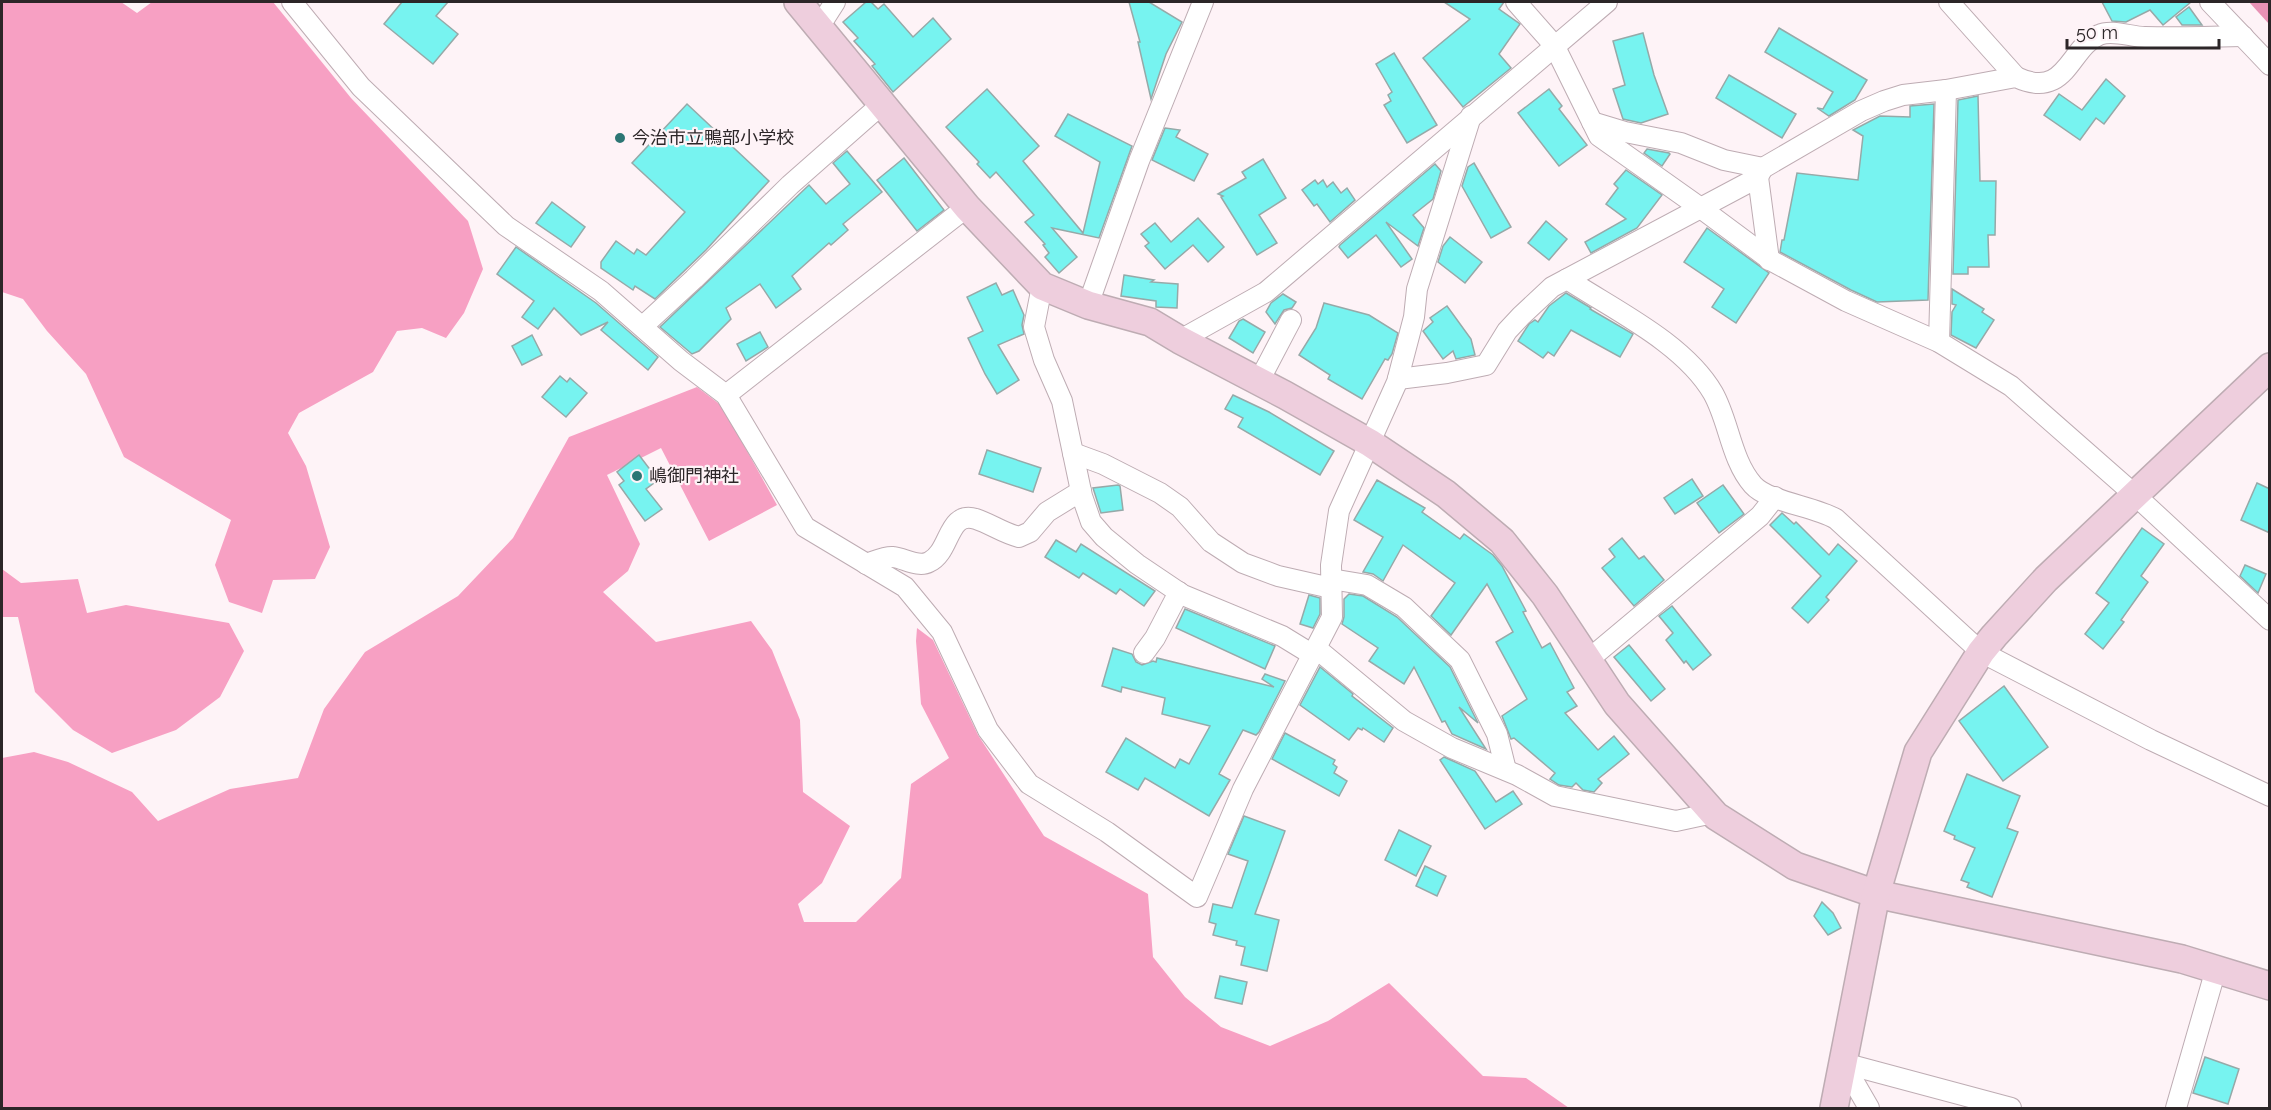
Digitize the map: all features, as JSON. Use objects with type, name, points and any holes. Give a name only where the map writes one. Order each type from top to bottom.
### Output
[{"type":"street","points":[[292,2],[361,87],[506,226],[601,291],[681,361],[726,395],[805,527],[905,587],[942,632],[988,730],[1029,784],[1107,832],[1197,897],[1243,789],[1332,617],[1331,565],[1339,511],[1398,379],[1414,317],[1417,289],[1471,116]]},
{"type":"street","points":[[798,2],[967,207],[1042,286],[1088,305],[1150,322],[1370,443],[1446,494],[1502,541],[1545,595],[1617,704],[1713,813],[1795,867],[1876,894],[2182,959],[2270,986]]},
{"type":"street","points":[[819,27],[835,2]]},
{"type":"street","points":[[1088,305],[1139,161],[1203,2]]},
{"type":"street","points":[[1516,2],[1554,45],[1599,136],[1769,260],[1846,301],[1938,342],[2011,386],[2135,495],[2270,620]]},
{"type":"street","points":[[1180,340],[1266,292],[1607,2]]},
{"type":"street","points":[[1949,2],[2016,77],[2023,80],[2044,82],[2060,76],[2088,43],[2099,35],[2111,33],[2143,37],[2243,36]]},
{"type":"street","points":[[2210,2],[2270,64]]},
{"type":"street","points":[[1398,379],[1486,365],[1508,331],[1552,287],[1702,209],[1861,111],[1903,95],[1946,90],[2016,77]]},
{"type":"street","points":[[1938,342],[1946,90]]},
{"type":"street","points":[[643,326],[790,185],[882,104]]},
{"type":"street","points":[[1592,122],[1625,132],[1681,142],[1760,172]]},
{"type":"street","points":[[1760,172],[1769,260]]},
{"type":"street","points":[[726,395],[967,207]]},
{"type":"street","points":[[1567,279],[1655,335],[1689,363],[1713,392],[1727,424],[1739,462],[1753,485],[1766,495],[1826,513],[1836,519],[1981,652],[2151,740],[2270,796]]},
{"type":"street","points":[[1042,286],[1034,327],[1044,360],[1062,401],[1081,491],[1091,522],[1104,537],[1137,564],[1179,592],[1315,652],[1404,721],[1452,748],[1506,770],[1554,796],[1676,821],[1713,813]]},
{"type":"street","points":[[1258,381],[1291,320]]},
{"type":"street","points":[[1834,1108],[1876,894],[1918,752],[1981,652],[2046,579],[2270,367]]},
{"type":"street","points":[[1073,453],[1103,464],[1160,493],[1180,507],[1211,542],[1243,563],[1278,576],[1331,584],[1367,585],[1404,607],[1460,660],[1497,734],[1506,770]]},
{"type":"street","points":[[866,564],[891,556],[908,562],[926,564],[937,558],[954,524],[960,519],[974,518],[1004,533],[1019,537],[1030,532],[1047,512],[1081,491]]},
{"type":"street","points":[[1588,660],[1760,516],[1775,497]]},
{"type":"street","points":[[1144,653],[1155,638],[1179,592]]},
{"type":"street","points":[[2176,1108],[2216,969]]},
{"type":"street","points":[[1843,1063],[1869,1108]]},
{"type":"street","points":[[1843,1063],[2011,1108]]},
{"type":"shaded area","points":[[2,2],[121,2],[137,13],[152,2],[273,2],[351,98],[468,221],[483,269],[464,313],[446,338],[422,328],[397,331],[373,372],[299,413],[288,433],[306,466],[330,547],[315,579],[273,580],[262,613],[229,602],[215,565],[231,520],[124,457],[86,374],[47,331],[23,299],[2,292]]},
{"type":"shaded area","points":[[2249,2],[2269,2],[2269,24]]},
{"type":"shaded area","points":[[697,387],[722,406],[777,505],[709,541],[661,448],[607,475],[640,544],[628,571],[603,592],[656,642],[751,621],[772,650],[800,720],[803,792],[850,826],[822,883],[798,904],[804,922],[856,922],[901,878],[911,784],[949,758],[921,704],[917,628],[933,640],[978,735],[1044,836],[1148,894],[1153,957],[1185,997],[1221,1027],[1270,1046],[1328,1021],[1389,983],[1483,1076],[1526,1078],[1569,1108],[2,1108],[2,758],[34,752],[68,762],[132,792],[158,821],[230,789],[298,778],[324,709],[365,652],[458,596],[513,538],[569,437]]},
{"type":"shaded area","points":[[2,569],[21,583],[78,579],[87,613],[126,605],[229,623],[244,651],[220,697],[176,730],[112,753],[73,730],[35,692],[18,617],[2,617]]},
{"type":"building","points":[[402,2],[448,2],[436,16],[458,34],[433,64],[384,24]]},
{"type":"building","points":[[866,2],[871,2],[878,9],[884,4],[913,37],[933,18],[951,39],[893,92],[872,66],[875,64],[854,41],[858,38],[843,22]]},
{"type":"building","points":[[1129,2],[1149,2],[1182,22],[1166,54],[1151,99],[1138,42],[1140,42]]},
{"type":"building","points":[[1444,2],[1504,2],[1499,9],[1520,24],[1499,54],[1511,68],[1463,107],[1423,58],[1470,19]]},
{"type":"building","points":[[2102,2],[2191,2],[2163,25],[2150,10],[2126,22],[2112,21]]},
{"type":"building","points":[[2189,7],[2202,25],[2182,25],[2176,17]]},
{"type":"building","points":[[1779,28],[1867,80],[1855,100],[1829,116],[1817,108],[1823,109],[1833,92],[1765,52]]},
{"type":"building","points":[[1643,33],[1654,75],[1668,114],[1641,123],[1623,119],[1613,89],[1625,85],[1613,41]]},
{"type":"building","points":[[1394,53],[1437,125],[1407,143],[1384,105],[1391,101],[1388,95],[1392,92],[1376,64]]},
{"type":"building","points":[[1729,75],[1796,114],[1782,138],[1716,98]]},
{"type":"building","points":[[2106,79],[2125,96],[2104,124],[2096,118],[2080,140],[2044,115],[2059,94],[2082,110]]},
{"type":"building","points":[[987,89],[1039,146],[1023,161],[1083,233],[1100,162],[1055,136],[1068,114],[1132,146],[1099,238],[1052,228],[1077,257],[1059,273],[1045,257],[1049,253],[1043,245],[1045,244],[1025,222],[1034,215],[996,172],[990,178],[977,164],[979,162],[946,127]]},
{"type":"building","points":[[1549,89],[1562,106],[1559,109],[1587,145],[1559,166],[1518,113]]},
{"type":"building","points":[[1978,96],[1980,181],[1996,181],[1995,235],[1988,235],[1989,267],[1968,267],[1968,274],[1953,274],[1958,100]]},
{"type":"building","points":[[687,104],[769,181],[706,250],[655,299],[635,286],[633,290],[601,268],[601,262],[616,241],[634,254],[637,249],[646,255],[685,212],[632,163]]},
{"type":"building","points":[[1934,104],[1928,300],[1877,302],[1780,252],[1797,173],[1858,180],[1863,136],[1853,130],[1880,116],[1910,117],[1910,106]]},
{"type":"building","points":[[1165,128],[1180,130],[1176,137],[1208,154],[1194,181],[1152,160]]},
{"type":"building","points":[[1647,149],[1670,154],[1662,166],[1644,153]]},
{"type":"building","points":[[847,151],[882,192],[843,224],[848,230],[831,245],[829,243],[792,276],[801,289],[776,308],[760,284],[726,308],[731,319],[699,351],[692,354],[660,327],[809,185],[826,204],[850,184],[833,163]]},
{"type":"building","points":[[904,158],[944,210],[917,231],[877,180]]},
{"type":"building","points":[[1263,159],[1286,198],[1259,215],[1277,243],[1257,255],[1221,197],[1223,196],[1218,194],[1246,178],[1242,172]]},
{"type":"building","points":[[1474,163],[1511,227],[1491,238],[1462,186],[1468,167]]},
{"type":"building","points":[[1435,164],[1441,171],[1433,199],[1413,215],[1424,228],[1418,246],[1386,222],[1412,259],[1401,267],[1376,235],[1348,258],[1339,247],[1340,245]]},
{"type":"building","points":[[1626,170],[1662,195],[1637,228],[1591,253],[1585,242],[1626,219],[1606,204],[1618,188],[1614,184]]},
{"type":"building","points":[[1315,180],[1318,184],[1323,180],[1327,187],[1333,182],[1341,193],[1347,188],[1355,200],[1330,222],[1317,204],[1314,206],[1302,190]]},
{"type":"building","points":[[552,202],[585,227],[571,247],[536,223]]},
{"type":"building","points":[[1198,218],[1224,247],[1208,262],[1193,245],[1165,269],[1145,246],[1149,243],[1141,234],[1155,223],[1171,242]]},
{"type":"building","points":[[1546,221],[1567,239],[1549,260],[1528,243]]},
{"type":"building","points":[[1707,228],[1769,273],[1736,323],[1712,307],[1724,289],[1684,262]]},
{"type":"building","points":[[1450,237],[1482,262],[1465,283],[1438,262],[1443,246]]},
{"type":"building","points":[[516,247],[596,303],[658,357],[648,370],[601,330],[608,322],[581,335],[554,308],[538,329],[522,317],[534,301],[497,274]]},
{"type":"building","points":[[1124,275],[1154,280],[1151,282],[1178,284],[1177,308],[1156,307],[1156,301],[1121,296]]},
{"type":"building","points":[[996,283],[1002,295],[1013,290],[1024,315],[1022,325],[1024,334],[998,345],[1019,380],[997,394],[968,338],[983,331],[967,297]]},
{"type":"building","points":[[1952,289],[1984,309],[1982,312],[1994,320],[1976,348],[1951,335],[1952,312],[1956,305],[1952,304]]},
{"type":"building","points":[[1566,293],[1633,334],[1620,357],[1571,330],[1554,356],[1548,352],[1543,358],[1518,341],[1529,324],[1535,320],[1538,322],[1549,306]]},
{"type":"building","points":[[1283,294],[1296,302],[1292,308],[1284,310],[1275,324],[1266,312],[1271,303]]},
{"type":"building","points":[[1324,303],[1369,315],[1398,333],[1392,354],[1388,360],[1385,359],[1362,399],[1328,379],[1330,375],[1299,355],[1316,328]]},
{"type":"building","points":[[1447,306],[1471,339],[1475,355],[1456,359],[1453,351],[1443,359],[1423,331],[1433,322],[1430,318]]},
{"type":"building","points":[[1243,319],[1265,332],[1253,353],[1229,338],[1239,321]]},
{"type":"building","points":[[760,332],[768,347],[746,361],[737,344]]},
{"type":"building","points":[[532,335],[542,355],[522,365],[512,346]]},
{"type":"building","points":[[560,376],[567,382],[570,378],[587,393],[566,417],[542,397]]},
{"type":"building","points":[[1233,395],[1269,412],[1334,451],[1320,475],[1238,427],[1243,418],[1225,409]]},
{"type":"building","points":[[987,450],[1041,468],[1033,492],[979,474]]},
{"type":"building","name":"嶋御門神社","points":[[639,455],[658,480],[646,489],[662,509],[645,521],[619,485],[624,481],[617,472]]},
{"type":"building","points":[[1692,479],[1703,496],[1675,514],[1664,498]]},
{"type":"building","points":[[1377,480],[1425,508],[1422,512],[1460,539],[1464,534],[1493,555],[1502,566],[1526,611],[1523,612],[1542,648],[1550,643],[1574,688],[1567,692],[1577,706],[1565,713],[1598,750],[1614,736],[1629,754],[1598,779],[1602,783],[1594,792],[1583,790],[1576,783],[1572,787],[1559,785],[1550,779],[1555,773],[1514,738],[1511,739],[1502,716],[1527,699],[1496,642],[1513,632],[1487,584],[1451,635],[1431,616],[1455,583],[1403,545],[1383,581],[1373,574],[1363,572],[1383,537],[1354,520]]},
{"type":"building","points":[[2257,483],[2270,489],[2270,533],[2241,520]]},
{"type":"building","points":[[1118,485],[1123,510],[1101,513],[1093,488]]},
{"type":"building","points":[[1723,485],[1744,514],[1719,533],[1697,503]]},
{"type":"building","points":[[1782,513],[1794,524],[1796,522],[1829,555],[1838,544],[1857,561],[1826,597],[1829,600],[1808,623],[1792,608],[1821,576],[1770,525]]},
{"type":"building","points":[[2142,528],[2164,544],[2141,576],[2148,582],[2121,620],[2124,622],[2103,649],[2085,634],[2109,603],[2096,593]]},
{"type":"building","points":[[1622,538],[1639,559],[1644,556],[1664,580],[1634,606],[1602,568],[1615,557],[1609,549]]},
{"type":"building","points":[[1056,540],[1076,552],[1081,544],[1155,591],[1144,606],[1120,589],[1116,594],[1083,573],[1079,578],[1045,557]]},
{"type":"building","points":[[2245,565],[2266,574],[2258,593],[2240,576]]},
{"type":"building","points":[[1349,594],[1363,596],[1397,617],[1450,667],[1478,723],[1459,707],[1486,749],[1452,734],[1445,721],[1442,722],[1414,667],[1404,684],[1369,661],[1378,648],[1342,624],[1344,599]]},
{"type":"building","points":[[1309,595],[1320,598],[1320,614],[1313,628],[1300,624]]},
{"type":"building","points":[[1672,606],[1711,655],[1693,670],[1686,661],[1684,663],[1666,640],[1673,633],[1659,616]]},
{"type":"building","points":[[1185,609],[1275,646],[1265,669],[1176,628]]},
{"type":"building","points":[[1629,645],[1665,689],[1651,701],[1614,657]]},
{"type":"building","points":[[1113,648],[1132,654],[1136,662],[1142,665],[1156,662],[1157,658],[1274,687],[1262,679],[1265,674],[1285,681],[1259,732],[1256,735],[1243,730],[1219,774],[1230,780],[1209,816],[1145,778],[1138,790],[1106,772],[1126,738],[1175,768],[1180,759],[1189,764],[1210,726],[1162,714],[1165,698],[1122,687],[1121,692],[1102,686]]},
{"type":"building","points":[[1320,667],[1393,728],[1384,742],[1363,728],[1362,730],[1358,728],[1349,740],[1300,705]]},
{"type":"building","points":[[2004,686],[2048,747],[2003,781],[1959,721]]},
{"type":"building","points":[[1285,733],[1335,760],[1333,764],[1337,767],[1334,773],[1347,781],[1339,796],[1272,759]]},
{"type":"building","points":[[1444,757],[1475,771],[1496,802],[1513,791],[1522,804],[1485,829],[1440,760]]},
{"type":"building","points":[[1967,774],[2020,796],[2007,828],[2018,832],[1992,897],[1967,887],[1969,883],[1961,880],[1975,848],[1954,839],[1955,836],[1944,831]]},
{"type":"building","points":[[1244,816],[1285,831],[1255,914],[1279,920],[1267,971],[1241,965],[1245,947],[1236,945],[1237,941],[1213,935],[1216,924],[1209,922],[1213,904],[1232,908],[1248,861],[1228,854]]},
{"type":"building","points":[[1399,830],[1431,846],[1416,876],[1385,860]]},
{"type":"building","points":[[1425,866],[1446,876],[1437,896],[1416,886]]},
{"type":"building","points":[[1822,902],[1833,913],[1841,928],[1828,935],[1814,916]]},
{"type":"building","points":[[1220,976],[1247,982],[1242,1004],[1215,998]]},
{"type":"building","points":[[2205,1057],[2239,1069],[2228,1104],[2193,1093]]},
{"type":"place","name":"今治市立鴨部小学校","points":[[620,138]]},
{"type":"place","name":"嶋御門神社","points":[[637,476]]}]
